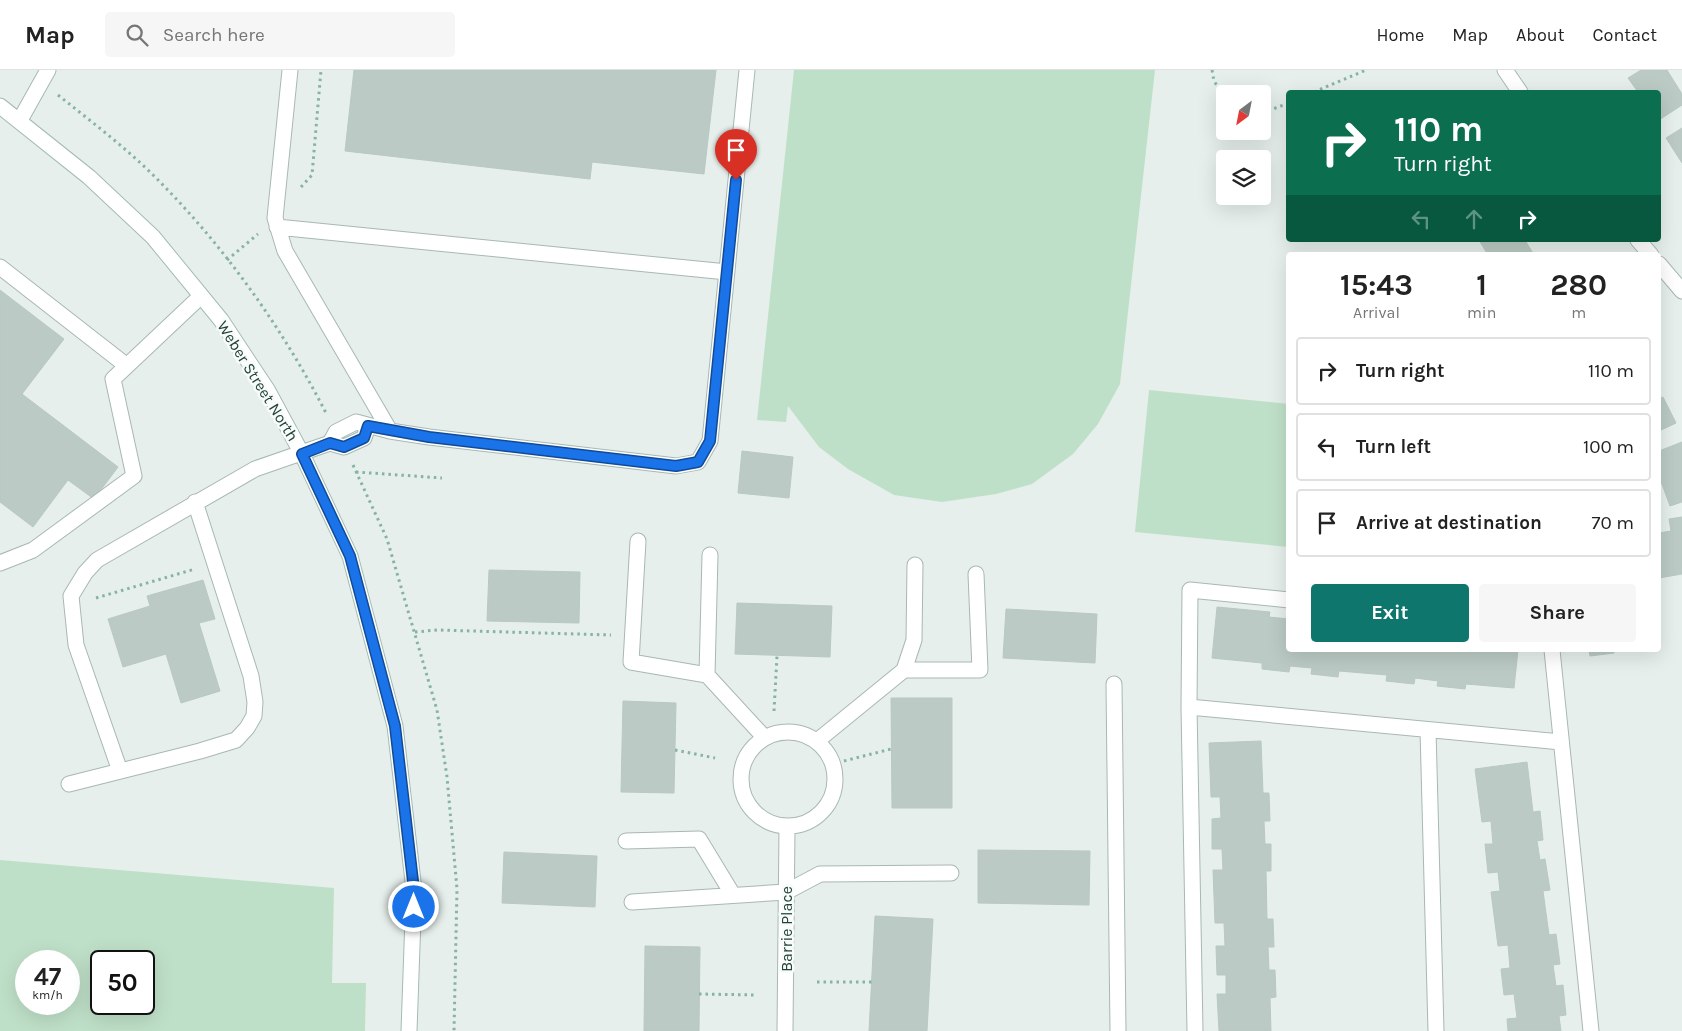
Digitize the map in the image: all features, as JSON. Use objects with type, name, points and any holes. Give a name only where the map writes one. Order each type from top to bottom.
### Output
[{"type":"main road","points":[[20,120],[48,70]]},
{"type":"main road","points":[[290,70],[275,218],[277,227],[284,251],[390,431]]},
{"type":"main road","points":[[120,771],[76,645],[71,596],[76,584],[96,560],[255,469],[330,443],[336,432],[356,422],[390,431],[676,466],[698,462],[710,441],[747,70]]},
{"type":"main road","points":[[1505,70],[1519,90]]},
{"type":"main road","name":"Weber Street North","points":[[0,106],[20,120],[89,177],[153,237],[221,320],[268,392],[302,454],[350,556],[395,726],[414,890],[409,1031]]},
{"type":"main road","points":[[277,227],[727,272]]},
{"type":"main road","points":[[1640,242],[1648,252]]},
{"type":"main road","points":[[1661,266],[1682,291]]},
{"type":"main road","points":[[0,267],[127,366]]},
{"type":"main road","points":[[0,563],[33,550],[134,476],[113,379],[201,296]]},
{"type":"main road","points":[[69,784],[236,740],[247,728],[254,716],[255,702],[251,676],[196,502]]},
{"type":"main road","points":[[638,541],[631,662],[707,675],[764,737]]},
{"type":"main road","points":[[707,675],[710,555]]},
{"type":"main road","points":[[816,741],[904,670],[914,640],[915,565]]},
{"type":"main road","points":[[904,670],[980,670],[976,574]]},
{"type":"main road","points":[[1195,1031],[1189,707],[1190,590],[1286,600]]},
{"type":"main road","points":[[1552,652],[1591,1031]]},
{"type":"main road","points":[[1114,684],[1118,1031]]},
{"type":"main road","points":[[1189,707],[1561,742]]},
{"type":"main road","points":[[1428,730],[1436,1031]]},
{"type":"main road","points":[[785,731],[802,733],[816,741],[830,756],[835,777],[834,793],[826,808],[818,816],[803,824],[787,827],[775,825],[760,818],[748,806],[740,782],[742,765],[751,748],[764,737],[785,731]]},
{"type":"main road","name":"Barrie Place","points":[[786,1031],[787,827]]},
{"type":"main road","points":[[626,841],[699,839],[732,895]]},
{"type":"main road","points":[[632,902],[786,892],[820,874],[951,873]]},
{"type":"path","points":[[1212,70],[1216,85]]},
{"type":"path","points":[[1319,90],[1366,70]]},
{"type":"path","points":[[1271,110],[1286,105]]},
{"type":"path","points":[[227,260],[251,241]]},
{"type":"path","points":[[356,472],[442,478]]},
{"type":"path","points":[[87,601],[215,563]]},
{"type":"path","points":[[415,632],[437,630],[601,634]]},
{"type":"path","points":[[774,711],[777,656]]},
{"type":"path","points":[[844,761],[891,749]]},
{"type":"path","points":[[675,750],[716,758]]},
{"type":"path","points":[[817,982],[872,982]]},
{"type":"path","points":[[699,994],[757,995]]},
{"type":"green space","points":[[794,70],[1155,70],[1120,384],[1098,424],[1073,454],[1032,484],[996,494],[942,502],[894,495],[848,469],[819,447],[788,406],[786,422],[757,420]]},
{"type":"green space","points":[[1149,390],[1286,404],[1286,547],[1135,532]]},
{"type":"green space","points":[[0,860],[334,888],[332,983],[366,983],[365,1031],[0,1031]]},
{"type":"building","points":[[354,70],[716,70],[704,174],[592,162],[590,179],[345,151]]},
{"type":"building","points":[[1641,70],[1667,70],[1682,94],[1682,105],[1661,119],[1661,90],[1637,90],[1628,78]]},
{"type":"building","points":[[1682,128],[1682,163],[1666,138]]},
{"type":"building","points":[[1480,242],[1526,242],[1532,252],[1486,252]]},
{"type":"building","points":[[0,290],[64,339],[22,394],[118,467],[94,499],[68,480],[33,527],[0,502]]},
{"type":"building","points":[[1663,397],[1676,423],[1661,430],[1661,398]]},
{"type":"building","points":[[1682,442],[1682,502],[1670,506],[1661,481],[1661,450]]},
{"type":"building","points":[[742,451],[793,457],[789,498],[738,493]]},
{"type":"building","points":[[1682,517],[1682,574],[1661,578],[1661,533],[1671,531],[1669,519]]},
{"type":"building","points":[[489,570],[580,572],[579,623],[487,621]]},
{"type":"building","points":[[203,580],[215,619],[199,623],[220,691],[181,703],[166,654],[123,667],[108,619],[150,606],[147,596]]},
{"type":"building","points":[[737,603],[832,606],[830,657],[735,654]]},
{"type":"building","points":[[1217,607],[1270,612],[1269,617],[1286,619],[1286,652],[1518,652],[1514,688],[1466,684],[1465,689],[1437,686],[1438,681],[1415,678],[1414,684],[1386,681],[1387,675],[1339,671],[1338,677],[1311,674],[1312,668],[1290,666],[1289,672],[1262,669],[1262,663],[1212,658]]},
{"type":"building","points":[[1006,609],[1097,614],[1095,663],[1003,658]]},
{"type":"building","points":[[1589,652],[1614,652],[1614,653],[1590,656]]},
{"type":"building","points":[[891,698],[952,698],[952,808],[892,808]]},
{"type":"building","points":[[623,701],[676,703],[674,793],[621,792]]},
{"type":"building","points":[[1261,741],[1263,793],[1269,793],[1270,821],[1264,821],[1265,844],[1271,844],[1271,871],[1266,871],[1267,919],[1273,919],[1274,947],[1268,947],[1269,970],[1275,970],[1276,997],[1270,998],[1271,1031],[1219,1031],[1217,994],[1226,994],[1226,975],[1217,975],[1216,946],[1225,946],[1224,923],[1215,923],[1213,870],[1223,870],[1222,849],[1212,849],[1212,819],[1221,818],[1220,797],[1211,797],[1209,743]]},
{"type":"building","points":[[1527,762],[1533,812],[1540,811],[1543,840],[1537,841],[1540,860],[1545,859],[1550,890],[1543,891],[1549,935],[1556,934],[1560,964],[1553,965],[1556,986],[1563,985],[1566,1015],[1559,1016],[1561,1031],[1508,1031],[1507,1019],[1517,1018],[1514,994],[1504,995],[1501,969],[1510,968],[1508,945],[1498,946],[1491,892],[1500,891],[1498,872],[1488,873],[1485,844],[1493,844],[1491,821],[1482,822],[1475,769]]},
{"type":"building","points":[[978,850],[1090,851],[1089,905],[978,903]]},
{"type":"building","points":[[504,852],[597,856],[595,907],[502,903]]},
{"type":"building","points":[[875,916],[933,919],[927,1031],[869,1031]]},
{"type":"building","points":[[645,946],[700,947],[699,1031],[644,1031]]},
{"type":"route","points":[[414,907],[414,890],[395,726],[350,556],[302,454],[330,443],[344,447],[364,438],[368,426],[429,437],[676,466],[698,462],[710,441],[736,180]]}]
